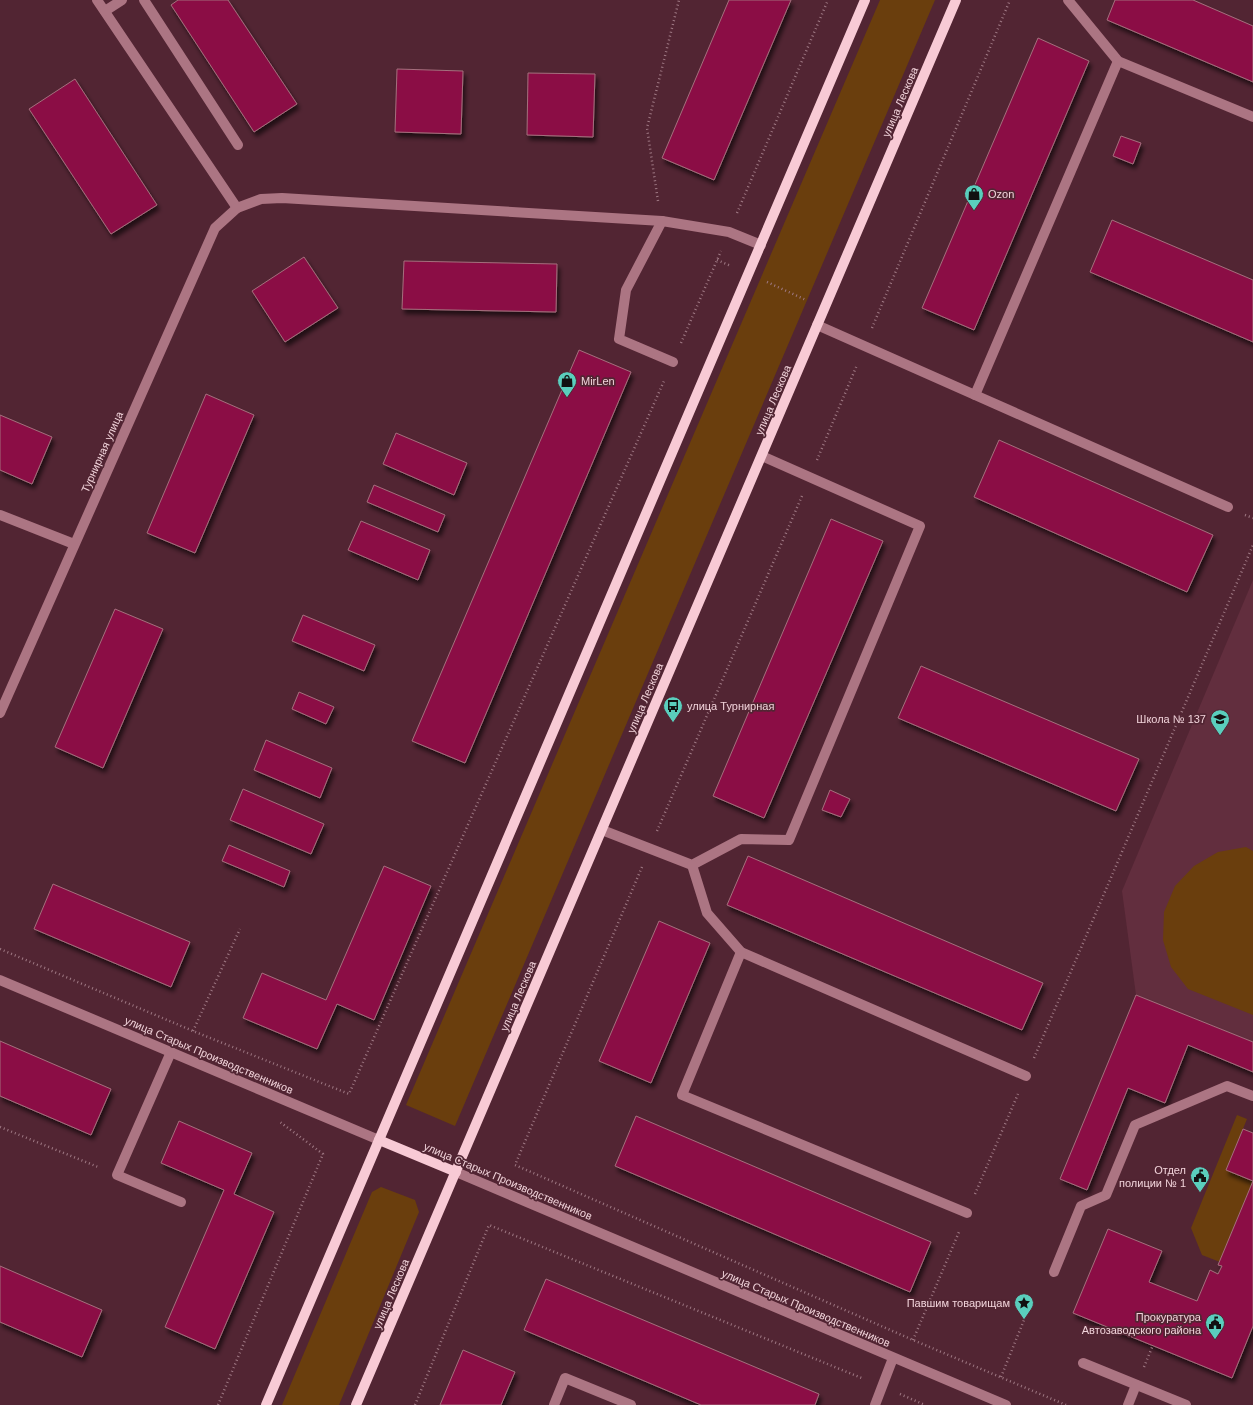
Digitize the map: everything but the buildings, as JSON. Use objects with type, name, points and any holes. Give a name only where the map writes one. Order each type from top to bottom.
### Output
[{"type":"main road","points":[[266,1405],[865,0]]},
{"type":"main road","name":"улица Лескова","points":[[356,1405],[956,0]]},
{"type":"main road","name":"улица Старых Производственников","points":[[379,1140],[456,1172]]},
{"type":"street","points":[[97,0],[237,208],[261,199],[282,198],[662,221],[728,232],[761,245]]},
{"type":"street","points":[[105,11],[122,0]]},
{"type":"street","points":[[144,0],[238,145]]},
{"type":"street","points":[[1068,0],[1118,61],[1253,117]]},
{"type":"street","points":[[976,395],[1118,61]]},
{"type":"street","name":"Турнирная улица","points":[[0,713],[215,228],[237,208]]},
{"type":"street","points":[[662,221],[626,290],[619,339],[673,362]]},
{"type":"street","points":[[818,325],[1228,507]]},
{"type":"street","points":[[602,830],[692,865],[741,839],[789,840],[920,526],[762,456]]},
{"type":"street","points":[[0,515],[74,544]]},
{"type":"street","points":[[692,865],[706,913],[741,952],[1026,1076]]},
{"type":"street","points":[[741,952],[682,1095],[967,1213]]},
{"type":"street","name":"улица Старых Производственников","points":[[0,980],[379,1140]]},
{"type":"street","points":[[171,1052],[117,1175],[181,1202]]},
{"type":"street","points":[[1054,1272],[1081,1206],[1106,1195],[1135,1125],[1227,1086],[1253,1096]]},
{"type":"street","name":"улица Старых Производственников","points":[[456,1172],[1006,1405]]},
{"type":"street","points":[[875,1405],[894,1358]]},
{"type":"street","points":[[1083,1363],[1186,1405]]},
{"type":"street","points":[[554,1405],[565,1378],[631,1405]]},
{"type":"street","points":[[1128,1405],[1136,1385]]},
{"type":"path","points":[[662,221],[647,128],[679,0]]},
{"type":"path","points":[[0,949],[193,1031],[349,1094],[673,362],[828,0]]},
{"type":"path","points":[[865,326],[871,329],[1010,0]]},
{"type":"path","points":[[717,260],[824,308]]},
{"type":"path","points":[[865,346],[515,1165],[913,1340],[1066,1405]]},
{"type":"path","points":[[913,1340],[1253,545]]},
{"type":"path","points":[[193,1031],[240,929]]},
{"type":"path","points":[[218,1405],[323,1154],[278,1120]]},
{"type":"path","points":[[0,1127],[117,1175]]},
{"type":"path","points":[[415,1405],[489,1225],[925,1405]]},
{"type":"path","points":[[1001,1377],[1024,1320]]},
{"type":"path","points":[[1142,1371],[1153,1346]]},
{"type":"shaded area","points":[[880,0],[935,0],[455,1126],[406,1105]]},
{"type":"shaded area","name":"Школа № 137","points":[[1253,580],[1253,1042],[1136,995],[1122,891]]},
{"type":"shaded area","points":[[1246,847],[1253,851],[1253,1015],[1188,989],[1171,967],[1163,940],[1164,912],[1175,886],[1194,866],[1218,852]]},
{"type":"shaded area","points":[[1237,1115],[1247,1119],[1226,1170],[1253,1181],[1220,1262],[1202,1255],[1191,1228]]},
{"type":"shaded area","points":[[381,1187],[415,1200],[419,1212],[339,1405],[282,1405],[372,1192]]},
{"type":"place","name":"Ozon","points":[[974,211]]},
{"type":"place","name":"MirLen","points":[[567,398]]},
{"type":"place","name":"улица Турнирная","points":[[673,723]]},
{"type":"place","name":"Школа № 137","points":[[1220,736]]},
{"type":"place","name":"Отдел полиции № 1","points":[[1200,1193]]},
{"type":"place","name":"Павшим товарищам","points":[[1024,1320]]},
{"type":"place","name":"Прокуратура Автозаводского района","points":[[1215,1340]]}]
